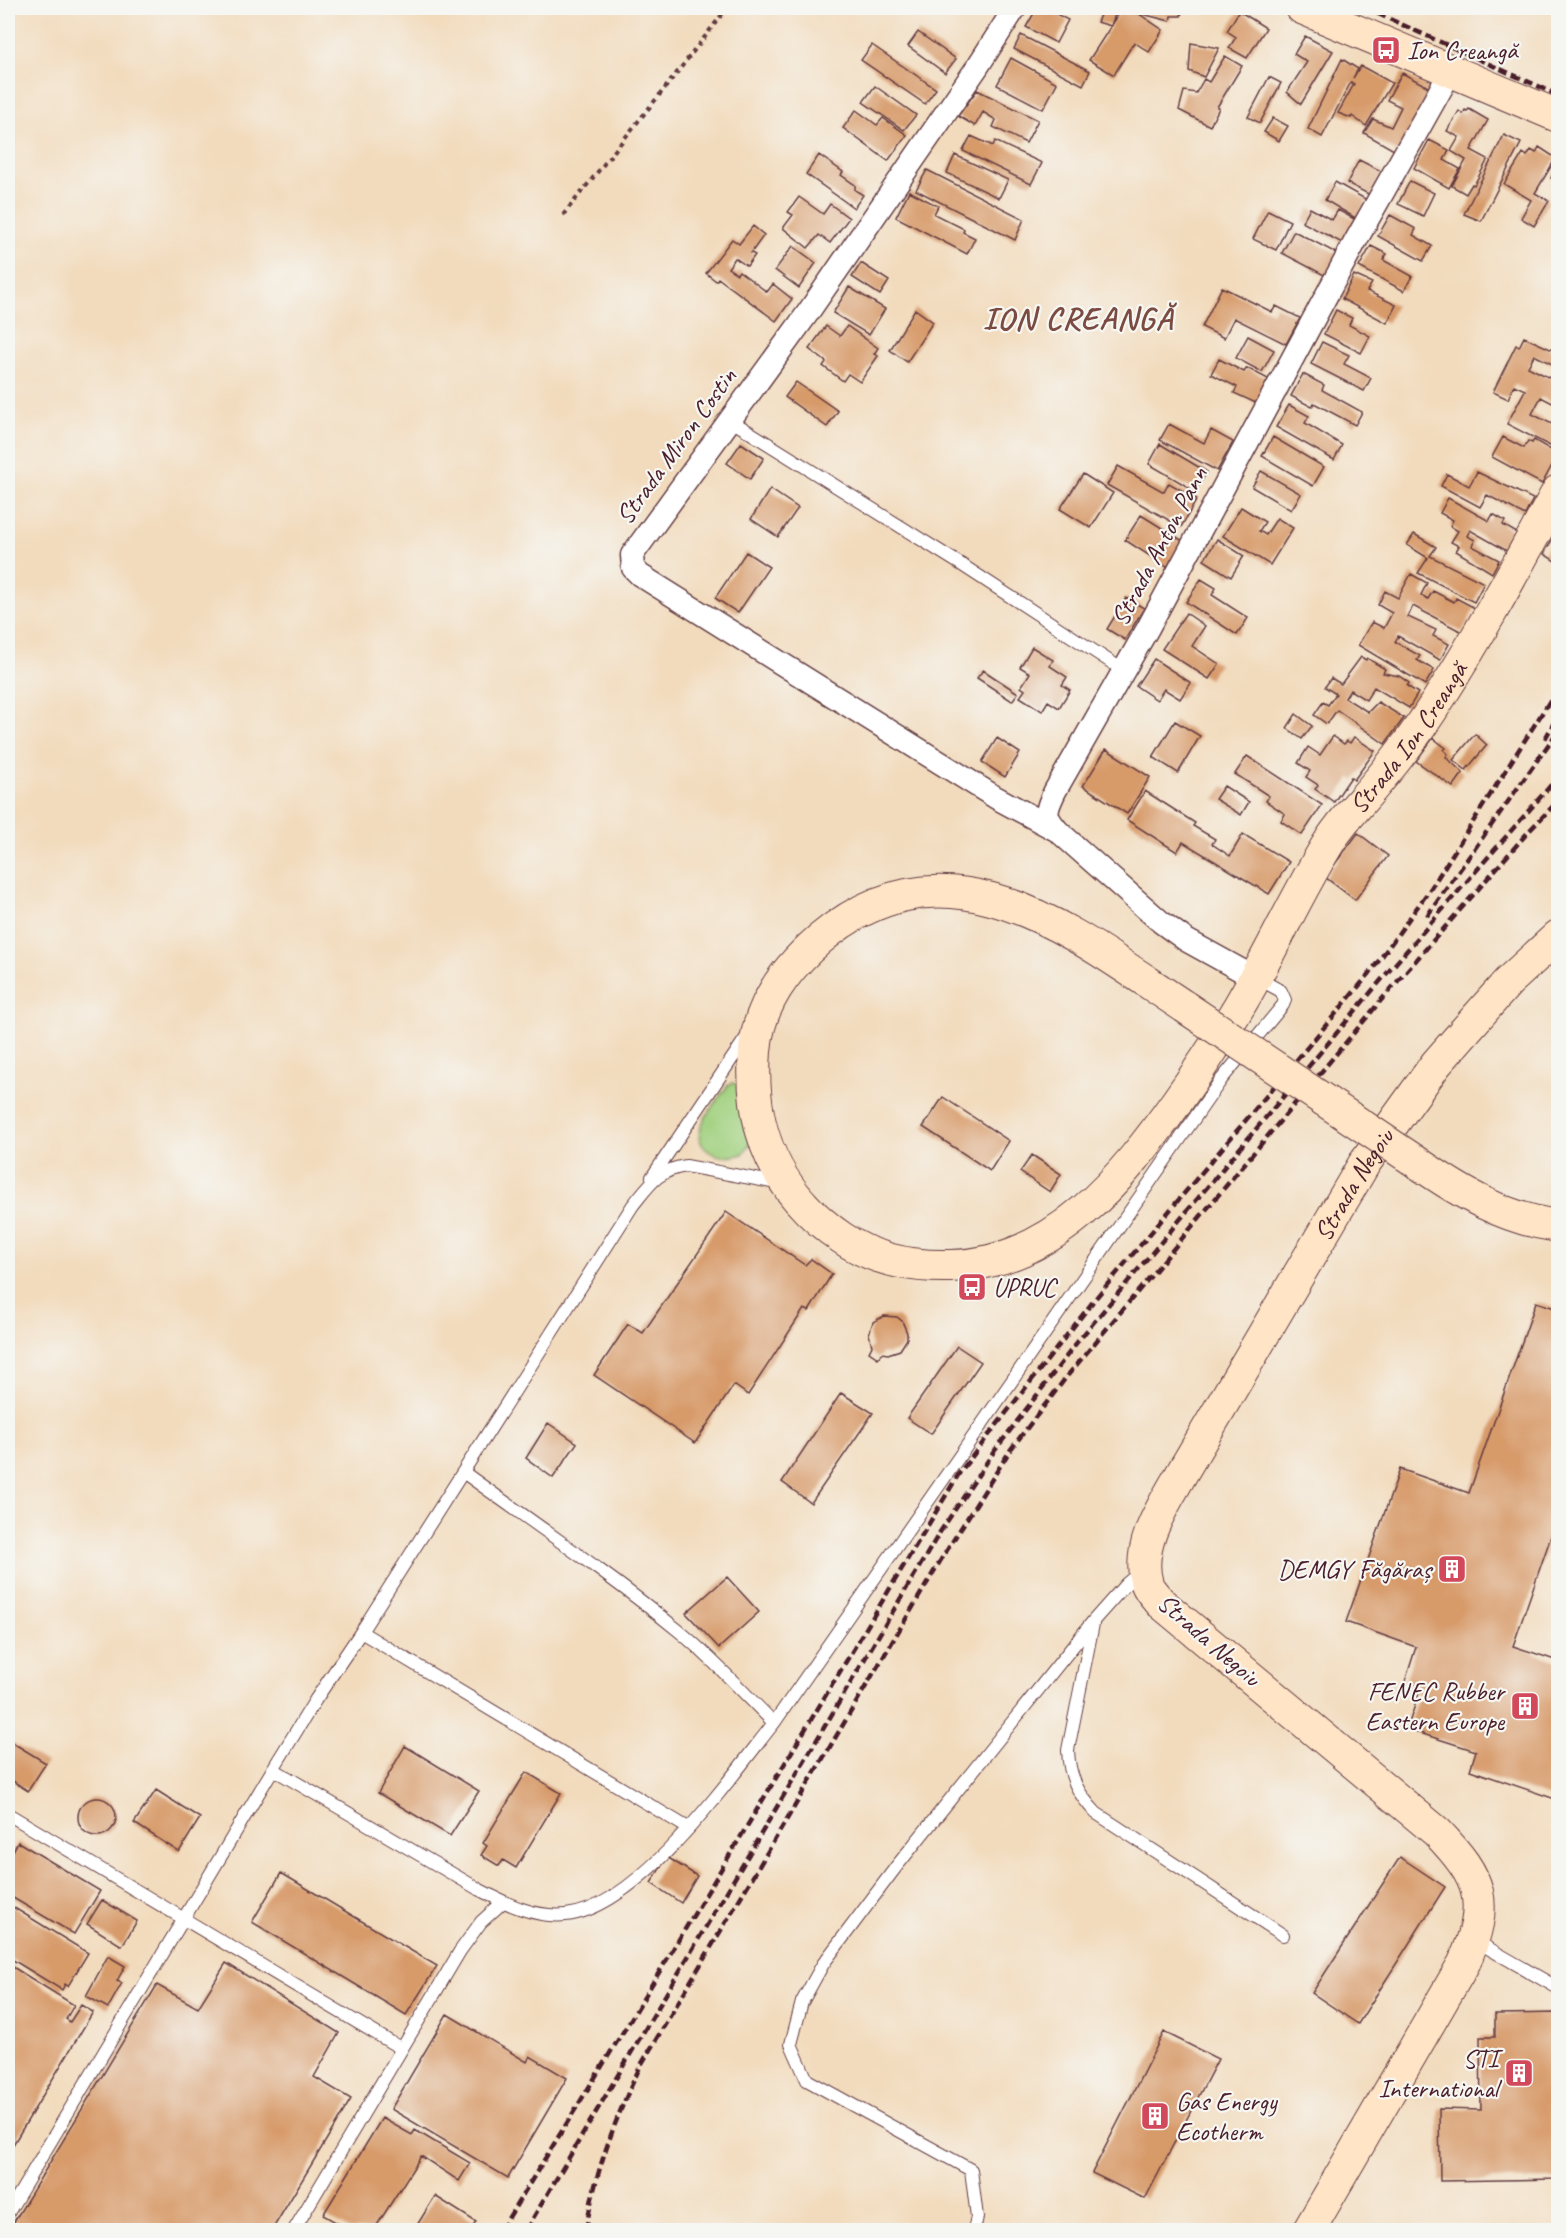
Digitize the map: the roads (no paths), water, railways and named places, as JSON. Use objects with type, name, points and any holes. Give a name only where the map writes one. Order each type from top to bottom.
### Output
[{"type":"main road","points":[[1302,8],[1558,116]]},
{"type":"main road","name":"Strada Ion Creangă","points":[[759,1019],[754,1065],[756,1097],[766,1146],[786,1185],[808,1212],[837,1235],[869,1253],[891,1260],[925,1266],[960,1266],[988,1262],[1013,1254],[1062,1227],[1084,1211],[1114,1182],[1164,1120],[1200,1068],[1255,978],[1334,834],[1407,746],[1440,697],[1482,628],[1558,491]]},
{"type":"main road","points":[[759,1019],[767,1003],[796,962],[842,922],[879,903],[899,896],[949,892],[996,899],[1050,921],[1185,1007],[1446,1183],[1484,1204],[1525,1220],[1558,1226]]},
{"type":"main road","name":"Strada Negoiu","points":[[1309,2230],[1450,1990],[1474,1940],[1480,1914],[1478,1892],[1466,1865],[1453,1848],[1412,1810],[1161,1603],[1148,1586],[1144,1568],[1147,1547],[1163,1506],[1364,1164],[1400,1113],[1463,1033],[1508,982],[1558,936]]},
{"type":"street","name":"Strada Miron Costin","points":[[1015,8],[976,69],[814,304],[632,555],[633,568],[640,575],[995,797],[1058,831]]},
{"type":"street","name":"Strada Anton Pann","points":[[1255,978],[1186,940],[1161,922],[1058,831],[1048,819],[1046,810],[1349,253],[1451,71]]},
{"type":"lane","points":[[730,420],[962,565],[1123,670]]},
{"type":"lane","points":[[273,1769],[503,1902],[542,1915],[566,1915],[585,1910],[612,1897],[633,1883],[663,1856],[688,1828],[774,1723],[1221,1080],[1283,1005],[1285,1000],[1281,991],[1255,978]]},
{"type":"lane","points":[[8,2212],[316,1699],[633,1205],[759,1019]]},
{"type":"lane","points":[[633,1205],[654,1179],[662,1173],[672,1168],[686,1166],[786,1185]]},
{"type":"lane","points":[[463,1472],[680,1632],[774,1723]]},
{"type":"lane","points":[[974,2230],[977,2217],[971,2170],[807,2080],[791,2044],[802,2002],[823,1964],[896,1867],[1094,1620],[1125,1584],[1144,1568]]},
{"type":"lane","points":[[1094,1620],[1068,1750],[1068,1763],[1076,1790],[1096,1813],[1283,1935]]},
{"type":"lane","points":[[361,1632],[688,1828]]},
{"type":"lane","points":[[8,1814],[402,2049]]},
{"type":"lane","points":[[294,2230],[460,1951],[481,1922],[503,1902]]},
{"type":"lane","points":[[1474,1940],[1558,1988]]},
{"type":"railway","points":[[1365,8],[1558,95]]},
{"type":"railway","points":[[501,2230],[631,2019],[960,1472],[1095,1299],[1370,973],[1431,888],[1558,688]]},
{"type":"railway","points":[[1545,739],[1558,715]]},
{"type":"railway","points":[[1427,916],[1558,731]]},
{"type":"railway","points":[[526,2230],[940,1532],[993,1453],[1078,1341],[1382,979],[1558,777]]},
{"type":"railway","points":[[586,2230],[607,2146],[641,2065],[942,1558],[1011,1449],[1068,1375],[1383,998],[1558,801]]},
{"type":"place","name":"Ion Creangă","points":[[1386,50]]},
{"type":"place","name":"UPRUC","points":[[972,1287]]},
{"type":"place","name":"DEMGY Făgăraș","points":[[1452,1569]]},
{"type":"place","name":"FENEC Rubber Eastern Europe","points":[[1525,1706]]},
{"type":"place","name":"STI International","points":[[1519,2073]]},
{"type":"place","name":"Gas Energy Ecotherm","points":[[1155,2116]]},
{"type":"district","name":"ION CREANGĂ","points":[[1078,318]]}]
